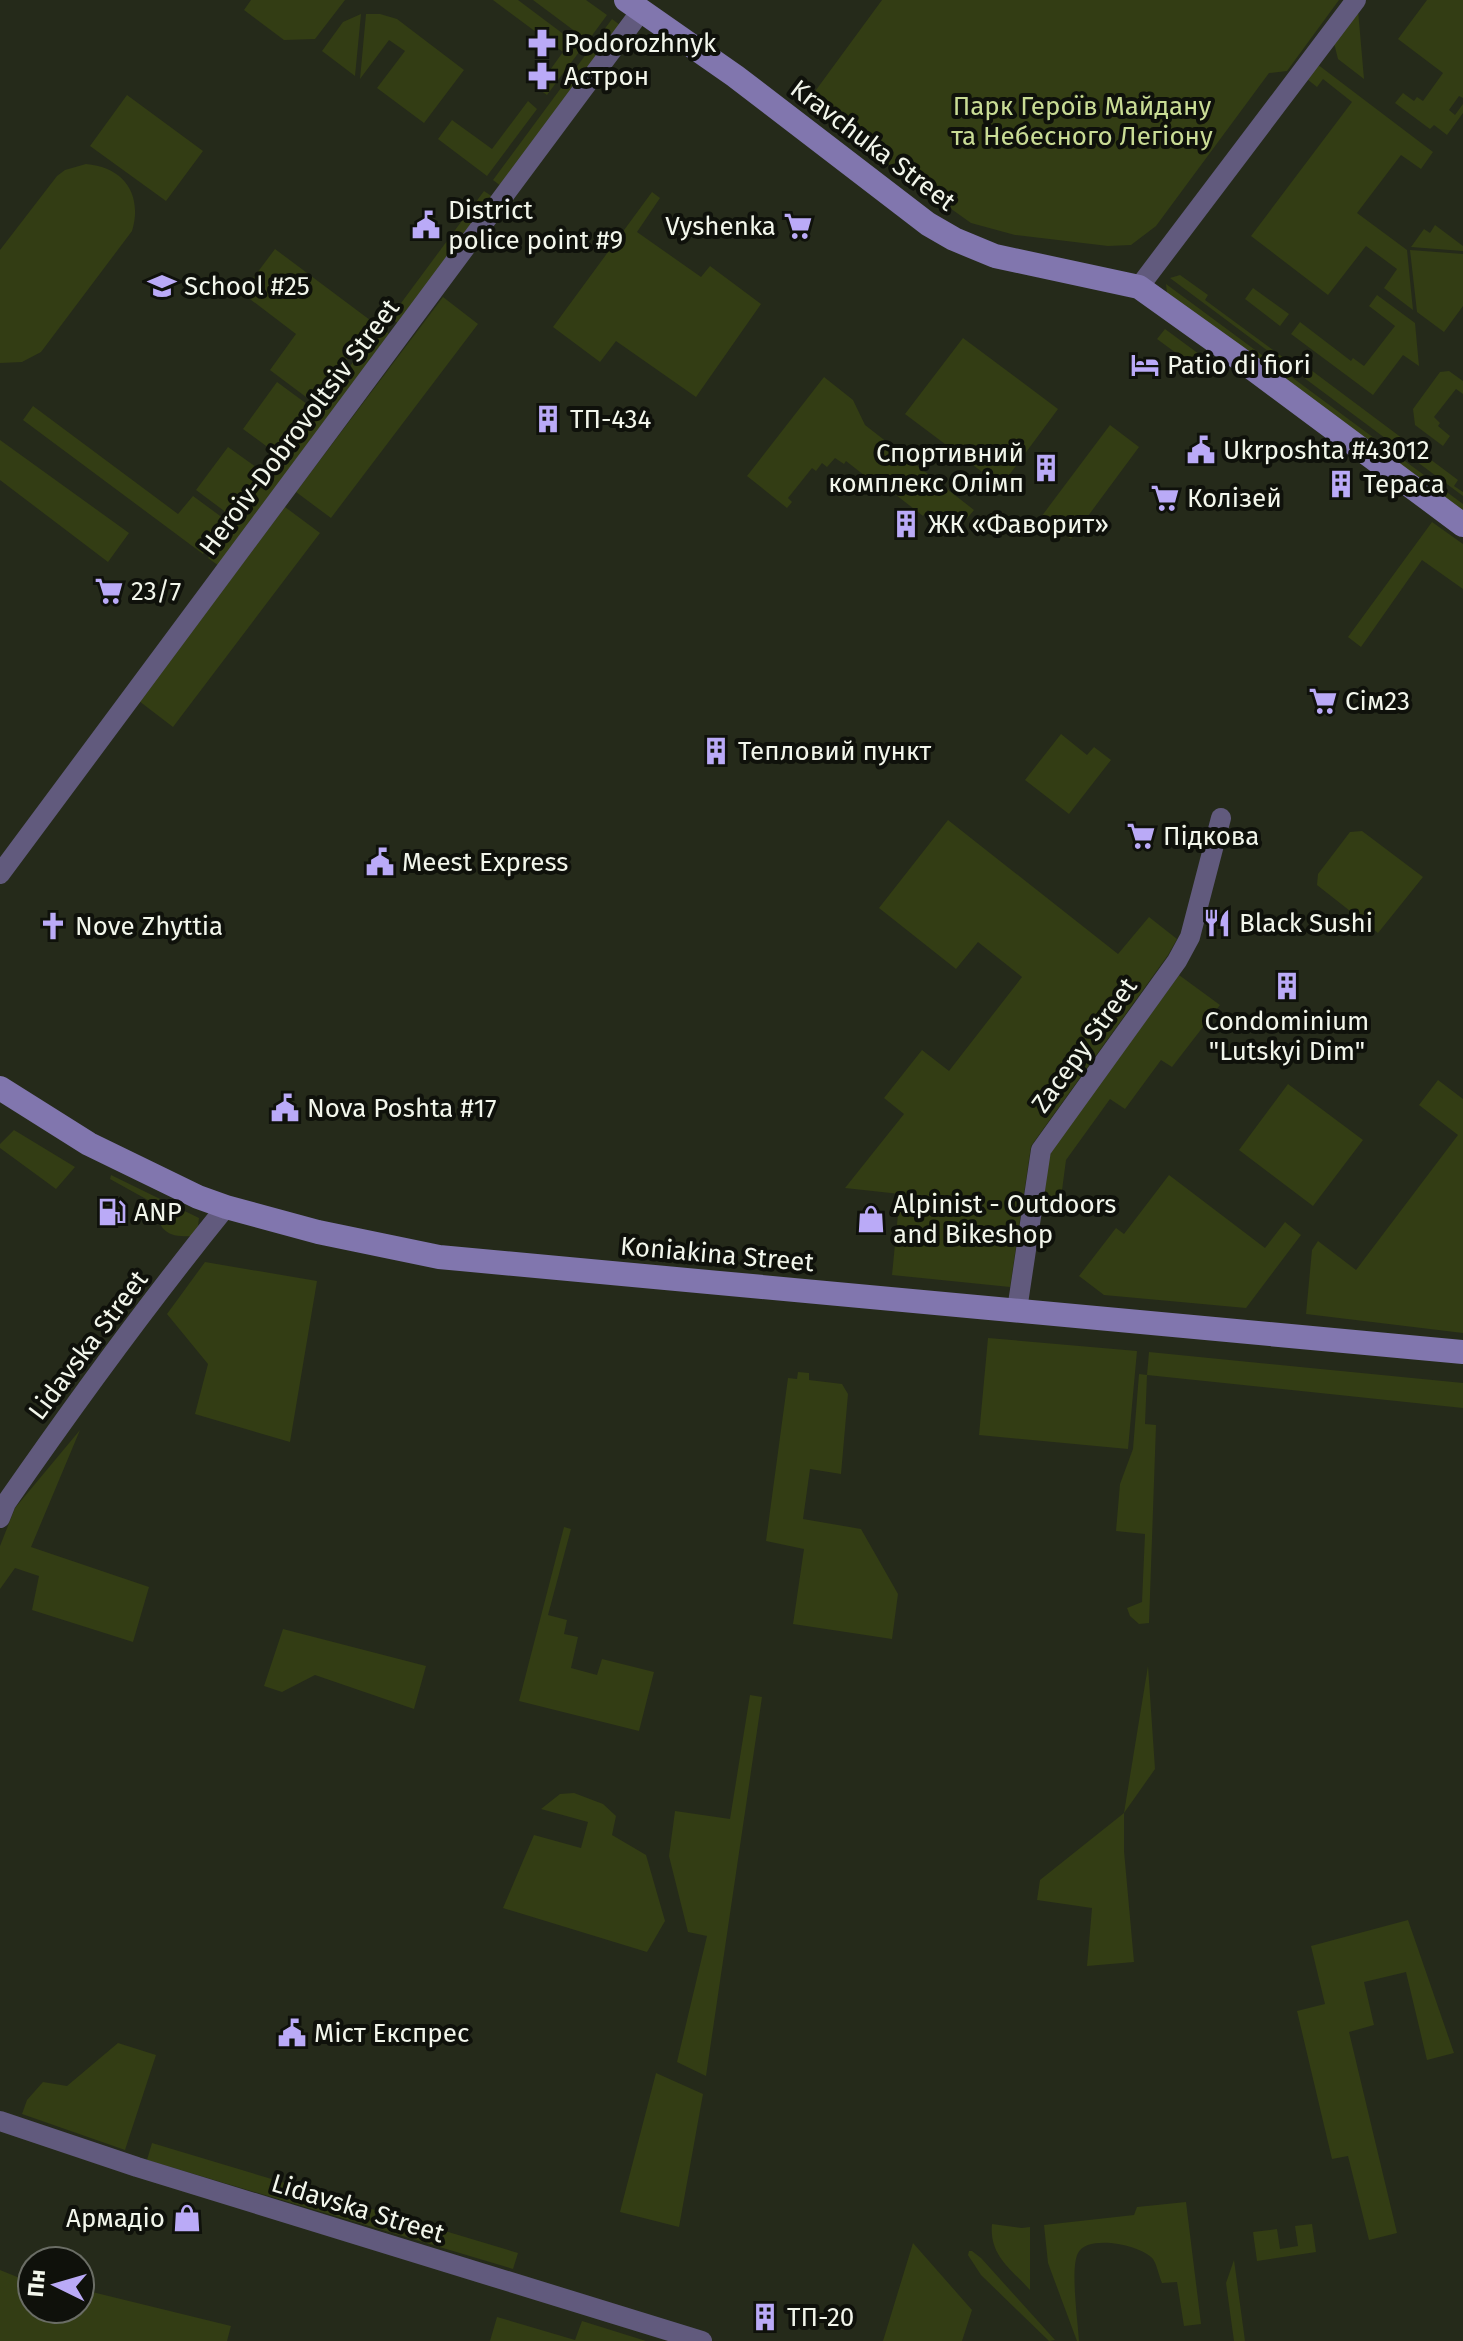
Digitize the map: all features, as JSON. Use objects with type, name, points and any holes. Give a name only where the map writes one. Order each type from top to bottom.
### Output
[{"type":"main road","name":"Kravchuka Street","points":[[633,5],[735,76],[928,224],[954,239],[995,256],[1139,287],[1463,525]]},
{"type":"main road","name":"Koniakina Street","points":[[0,1088],[89,1144],[198,1197],[318,1232],[439,1257],[1463,1352]]},
{"type":"street","points":[[1139,287],[1356,0]]},
{"type":"street","name":"Heroiv-Dobrovoltsiv Street","points":[[0,874],[633,5]]},
{"type":"street","name":"Zacepy Street","points":[[1017,1310],[1041,1150],[1177,961],[1190,937],[1221,818]]},
{"type":"street","name":"Lidavska Street","points":[[0,1518],[6,1503],[65,1418],[226,1207]]},
{"type":"street","name":"Lidavska Street","points":[[0,2121],[137,2167],[702,2341]]},
{"type":"green space","points":[[251,0],[345,0],[315,39],[284,40],[244,10]]},
{"type":"green space","points":[[493,0],[518,0],[582,48],[547,95],[537,88],[563,52]]},
{"type":"green space","points":[[533,0],[586,0],[607,15],[588,41]]},
{"type":"green space","name":"Парк Героїв Майдану та Небесного Легіону","points":[[882,0],[1339,0],[1287,71],[1269,73],[1156,226],[1131,245],[1108,246],[1015,235],[971,223],[805,105]]},
{"type":"green space","points":[[1427,0],[1463,0],[1463,98],[1459,96],[1449,110],[1455,115],[1463,104],[1463,113],[1447,135],[1434,125],[1430,129],[1395,103],[1403,93],[1414,101],[1417,97],[1423,101],[1443,73],[1398,39]]},
{"type":"green space","points":[[1358,10],[1364,79],[1338,59],[1334,43]]},
{"type":"green space","points":[[361,14],[355,76],[322,51],[343,22]]},
{"type":"green space","points":[[366,14],[397,19],[464,70],[424,123],[377,88],[405,51],[389,40],[360,79]]},
{"type":"green space","points":[[612,19],[620,25],[501,186],[493,180]]},
{"type":"green space","points":[[1317,64],[1433,152],[1421,169],[1401,155],[1357,213],[1407,250],[1413,310],[1384,288],[1397,269],[1366,246],[1328,295],[1251,236],[1352,102],[1323,79],[1317,87],[1307,79]]},
{"type":"green space","points":[[127,95],[203,151],[166,201],[90,146]]},
{"type":"green space","points":[[528,101],[537,109],[487,176],[438,139],[452,120],[492,149]]},
{"type":"green space","points":[[86,164],[111,171],[127,185],[135,206],[132,231],[41,352],[22,362],[0,363],[0,250],[57,176],[65,170]]},
{"type":"green space","points":[[484,191],[493,197],[399,324],[390,318]]},
{"type":"green space","points":[[652,192],[660,198],[637,232],[701,277],[710,266],[761,304],[696,397],[616,341],[600,362],[553,327]]},
{"type":"green space","points":[[1435,225],[1463,246],[1463,251],[1411,247],[1424,229],[1430,233]]},
{"type":"green space","points":[[275,249],[374,323],[314,403],[270,370],[296,334],[242,293]]},
{"type":"green space","points":[[1410,250],[1463,254],[1463,306],[1444,332],[1417,312]]},
{"type":"green space","points":[[1180,275],[1208,295],[1205,300],[1307,375],[1311,370],[1458,480],[1454,486],[1463,492],[1463,496],[1170,278]]},
{"type":"green space","points":[[1166,284],[1463,504],[1463,514],[1167,293]]},
{"type":"green space","points":[[1253,288],[1289,314],[1280,326],[1245,299]]},
{"type":"green space","points":[[1377,295],[1415,323],[1419,366],[1403,355],[1373,395],[1291,334],[1300,322],[1351,361],[1353,358],[1364,366],[1395,326],[1369,306]]},
{"type":"green space","points":[[443,297],[478,324],[331,518],[296,492]]},
{"type":"green space","points":[[379,327],[391,335],[219,566],[208,558]]},
{"type":"green space","points":[[1165,329],[1203,357],[1202,372],[1157,339]]},
{"type":"green space","points":[[963,338],[1058,409],[1001,486],[905,414]]},
{"type":"green space","points":[[1449,371],[1463,381],[1463,394],[1456,389],[1434,417],[1440,423],[1438,426],[1450,436],[1443,446],[1415,425],[1413,409],[1440,372]]},
{"type":"green space","points":[[824,377],[853,400],[865,425],[974,510],[956,532],[928,510],[923,516],[882,484],[879,487],[846,461],[844,464],[835,458],[827,467],[822,463],[816,471],[812,468],[788,498],[792,502],[787,508],[747,476]]},
{"type":"green space","points":[[277,382],[311,407],[277,454],[243,429]]},
{"type":"green space","points":[[33,406],[178,514],[193,496],[227,521],[203,554],[23,420]]},
{"type":"green space","points":[[1110,425],[1139,447],[1071,539],[1041,517]]},
{"type":"green space","points":[[0,440],[129,533],[108,562],[0,480]]},
{"type":"green space","points":[[228,447],[263,472],[231,516],[196,490]]},
{"type":"green space","points":[[285,507],[320,533],[173,727],[139,701]]},
{"type":"green space","points":[[1432,522],[1463,544],[1463,589],[1422,560],[1361,647],[1348,637]]},
{"type":"green space","points":[[1061,734],[1087,755],[1094,747],[1111,760],[1069,814],[1025,780]]},
{"type":"green space","points":[[948,820],[1118,954],[1149,917],[1177,939],[1031,1146],[1010,1287],[892,1275],[900,1194],[845,1188],[904,1114],[884,1098],[922,1050],[949,1071],[1022,977],[978,942],[956,969],[879,908]]},
{"type":"green space","points":[[1362,831],[1423,877],[1378,933],[1317,885],[1318,874],[1350,832]]},
{"type":"green space","points":[[1179,975],[1220,1005],[1172,1067],[1161,1060],[1125,1109],[1110,1099],[1066,1160],[1061,1198],[1043,1196],[1049,1153]]},
{"type":"green space","points":[[1438,1080],[1463,1099],[1463,1333],[1306,1314],[1312,1250],[1318,1241],[1356,1270],[1458,1135],[1419,1105]]},
{"type":"green space","points":[[1288,1084],[1363,1140],[1313,1206],[1239,1150]]},
{"type":"green space","points":[[14,1130],[75,1167],[56,1189],[0,1148],[0,1144]]},
{"type":"green space","points":[[111,1175],[199,1218],[198,1226],[191,1236],[169,1233],[158,1219],[155,1204],[110,1179]]},
{"type":"green space","points":[[1169,1175],[1265,1248],[1285,1222],[1301,1235],[1246,1308],[1104,1295],[1079,1276],[1116,1228],[1124,1234]]},
{"type":"green space","points":[[205,1262],[317,1281],[290,1442],[195,1414],[208,1364],[167,1314]]},
{"type":"green space","points":[[988,1338],[1137,1351],[1128,1449],[979,1435]]},
{"type":"green space","points":[[1149,1352],[1463,1383],[1463,1408],[1147,1375]]},
{"type":"green space","points":[[798,1372],[809,1373],[809,1380],[842,1384],[848,1394],[841,1474],[810,1469],[803,1519],[861,1529],[898,1594],[892,1639],[793,1624],[804,1549],[766,1541],[788,1378],[797,1379]]},
{"type":"green space","points":[[1139,1374],[1147,1375],[1145,1424],[1156,1425],[1149,1623],[1139,1624],[1127,1608],[1142,1602],[1145,1534],[1116,1531],[1120,1484],[1133,1449]]},
{"type":"green space","points":[[80,1430],[31,1547],[149,1587],[133,1642],[32,1610],[39,1576],[15,1568],[0,1589],[0,1546],[15,1508]]},
{"type":"green space","points":[[564,1527],[571,1529],[548,1615],[567,1620],[564,1634],[578,1637],[571,1668],[597,1675],[602,1659],[654,1672],[639,1731],[519,1701]]},
{"type":"green space","points":[[283,1629],[426,1666],[414,1709],[315,1675],[282,1692],[264,1686]]},
{"type":"green space","points":[[1148,1666],[1155,1769],[1124,1813]]},
{"type":"green space","points":[[750,1695],[762,1697],[706,2076],[677,2062],[707,1936],[688,1932],[669,1856],[675,1811],[730,1819]]},
{"type":"green space","points":[[574,1793],[603,1804],[616,1816],[612,1835],[646,1855],[665,1921],[647,1952],[503,1908],[534,1835],[581,1848],[588,1822],[541,1809],[560,1794]]},
{"type":"green space","points":[[1124,1813],[1124,1851],[1134,1962],[1087,1966],[1092,1908],[1037,1900],[1040,1880]]},
{"type":"green space","points":[[1408,1920],[1454,2053],[1427,2060],[1406,1972],[1364,1982],[1374,2025],[1349,2032],[1397,2233],[1369,2240],[1348,2156],[1332,2159],[1297,2011],[1325,2004],[1311,1946]]},
{"type":"green space","points":[[118,2043],[156,2055],[125,2150],[22,2114],[27,2100],[43,2082],[67,2086]]},
{"type":"green space","points":[[656,2073],[703,2094],[679,2227],[620,2212]]},
{"type":"green space","points":[[152,2143],[518,2253],[513,2269],[147,2160]]},
{"type":"green space","points":[[1186,2202],[1201,2324],[1184,2326],[1177,2282],[1162,2283],[1153,2259],[1147,2254],[1127,2246],[1092,2244],[1078,2253],[1076,2260],[1077,2341],[1048,2263],[1044,2225],[1134,2215],[1137,2207]]},
{"type":"green space","points":[[992,2224],[1030,2227],[1030,2290],[997,2253]]},
{"type":"green space","points":[[1312,2224],[1316,2252],[1257,2261],[1253,2232],[1277,2229],[1280,2249],[1298,2246],[1295,2226]]},
{"type":"green space","points":[[913,2243],[972,2310],[962,2341],[883,2341]]},
{"type":"green space","points":[[969,2251],[981,2258],[1055,2340],[1049,2341],[981,2275],[968,2255]]},
{"type":"green space","points":[[1234,2260],[1245,2341],[1234,2341],[1226,2283]]},
{"type":"green space","points":[[0,2270],[16,2276],[16,2325],[96,2325],[96,2293],[231,2326],[227,2341],[0,2341]]},
{"type":"green space","points":[[497,2317],[575,2340],[582,2321],[646,2341],[490,2341]]},
{"type":"place","name":"Podorozhnyk","points":[[542,43]]},
{"type":"place","name":"Астрон","points":[[542,76]]},
{"type":"place","name":"District police point #9","points":[[426,225]]},
{"type":"place","name":"Vyshenka","points":[[798,226]]},
{"type":"place","name":"School #25","points":[[162,286]]},
{"type":"place","name":"Patio di fiori","points":[[1145,365]]},
{"type":"place","name":"ТП-434","points":[[548,419]]},
{"type":"place","name":"Ukrposhta #43012","points":[[1201,450]]},
{"type":"place","name":"Спортивний комплекс Олімп","points":[[1046,468]]},
{"type":"place","name":"Тераса","points":[[1341,484]]},
{"type":"place","name":"Колізей","points":[[1165,498]]},
{"type":"place","name":"ЖК «Фаворит»","points":[[906,524]]},
{"type":"place","name":"23/7","points":[[109,591]]},
{"type":"place","name":"Сім23","points":[[1323,701]]},
{"type":"place","name":"Тепловий пункт","points":[[716,751]]},
{"type":"place","name":"Підкова","points":[[1141,836]]},
{"type":"place","name":"Meest Express","points":[[380,862]]},
{"type":"place","name":"Black Sushi","points":[[1217,923]]},
{"type":"place","name":"Nove Zhyttia","points":[[53,926]]},
{"type":"place","name":"Condominium \"Lutskyi Dim\"","points":[[1287,986]]},
{"type":"place","name":"Nova Poshta #17","points":[[285,1108]]},
{"type":"place","name":"ANP","points":[[112,1212]]},
{"type":"place","name":"Alpinist - Outdoors and Bikeshop","points":[[871,1219]]},
{"type":"place","name":"Міст Експрес","points":[[292,2033]]},
{"type":"place","name":"Армадіо","points":[[187,2218]]},
{"type":"place","name":"ТП-20","points":[[765,2317]]}]
